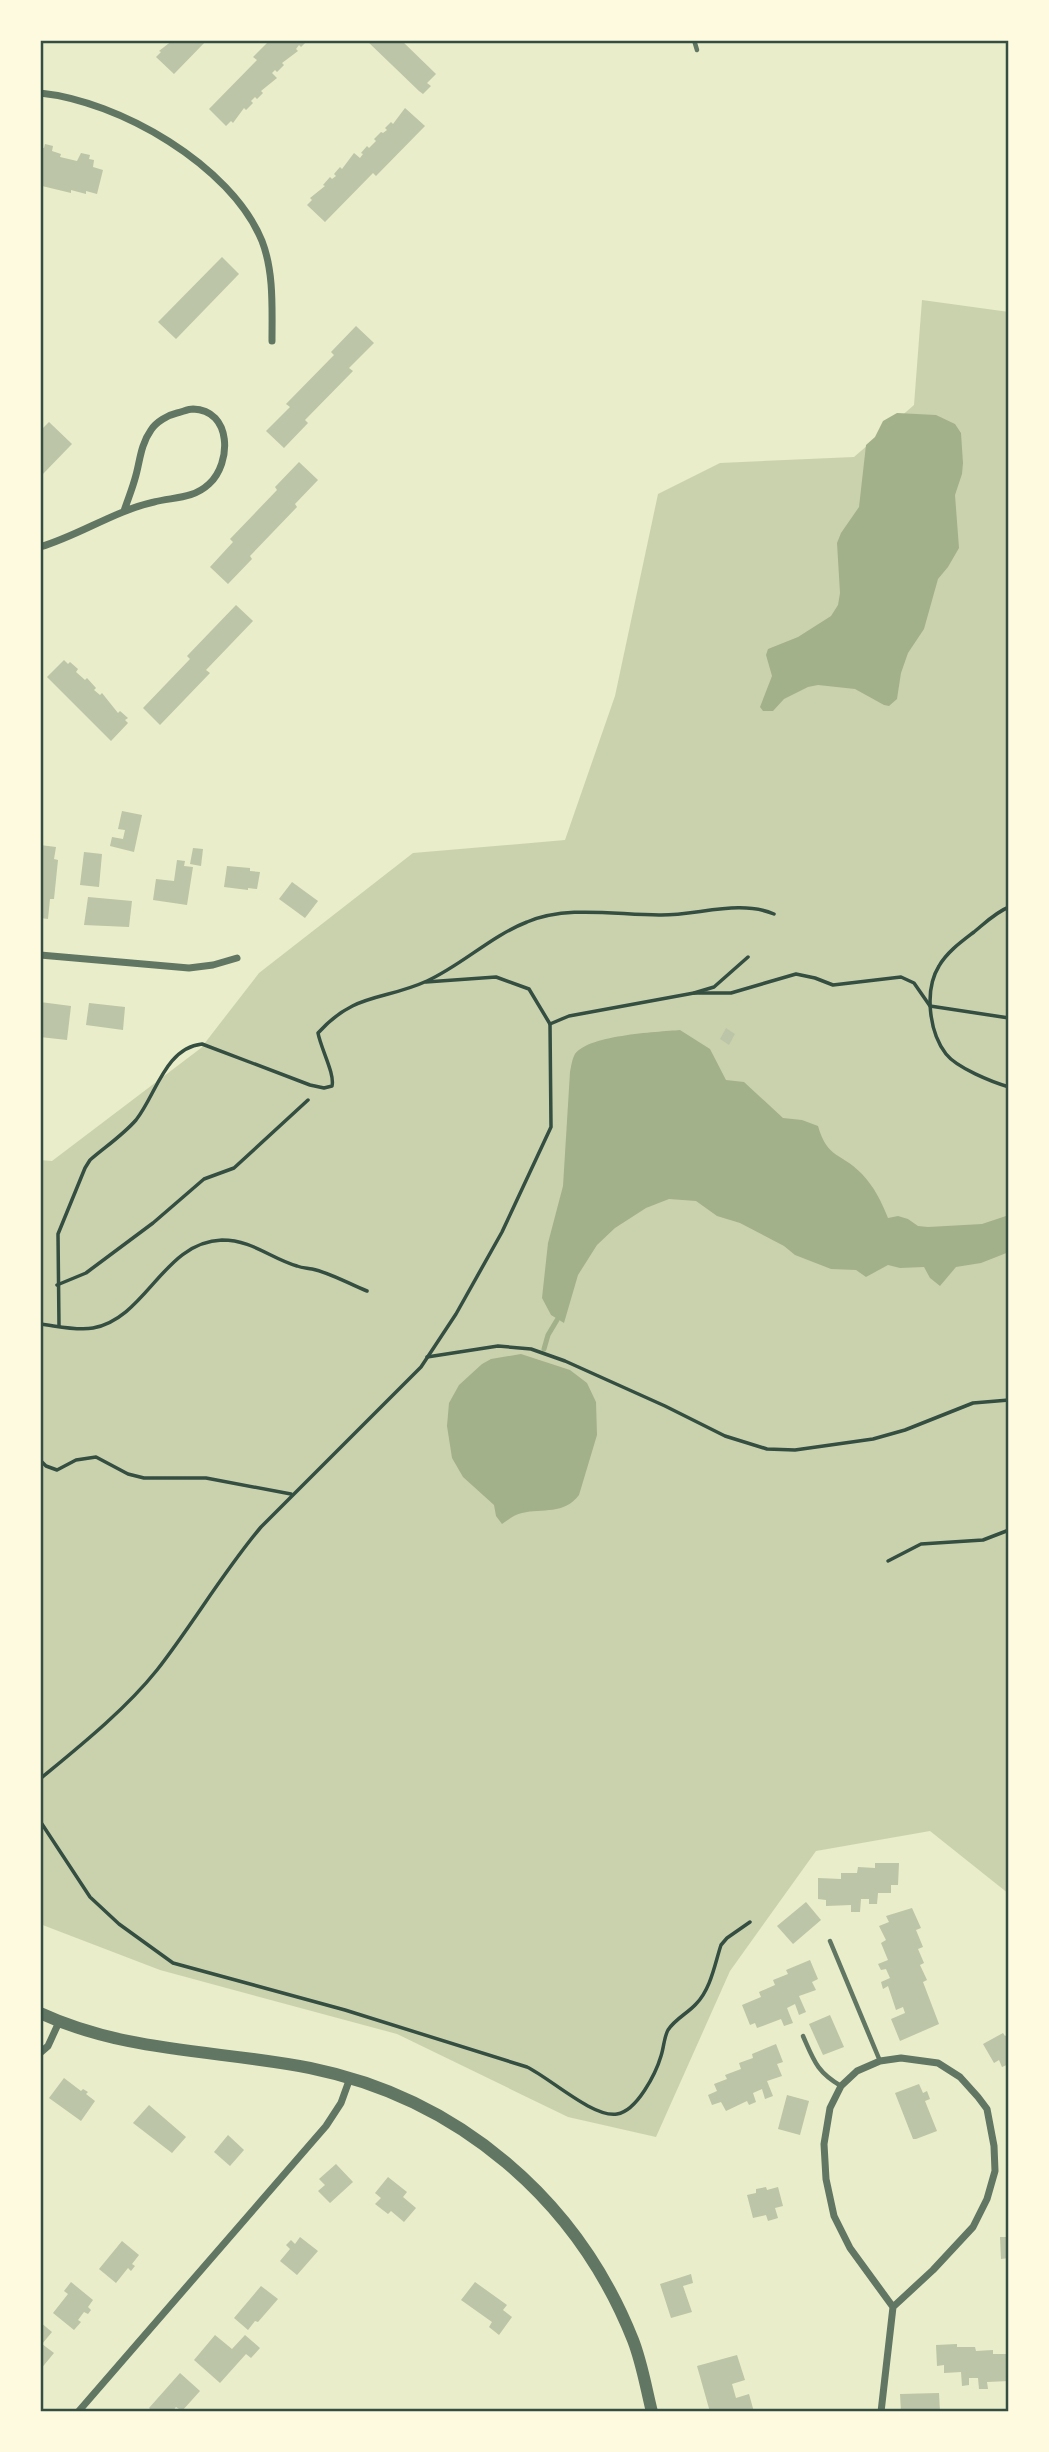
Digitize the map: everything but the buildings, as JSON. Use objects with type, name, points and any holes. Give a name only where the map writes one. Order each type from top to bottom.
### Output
[{"type":"street","points":[[40,93],[76,100],[129,120],[180,148],[210,171],[232,193],[245,209],[263,242],[271,284],[272,341]]},
{"type":"street","points":[[40,547],[82,532],[124,511],[155,501],[188,496],[211,483],[223,463],[225,452],[223,430],[218,421],[207,413],[193,409],[169,415],[151,429],[139,455],[136,475],[124,511]]},
{"type":"street","points":[[40,955],[189,968],[237,958]]},
{"type":"street","points":[[40,2013],[103,2036],[136,2043],[309,2068],[350,2078],[413,2102],[465,2131],[515,2168],[548,2202],[585,2249],[610,2290],[634,2342],[652,2412]]},
{"type":"street","points":[[40,2053],[48,2046],[59,2022]]},
{"type":"street","points":[[881,2412],[893,2307],[933,2270],[973,2227],[988,2199],[995,2171],[994,2146],[987,2109],[961,2077],[937,2063],[901,2058],[880,2061],[858,2071],[841,2086],[830,2108],[824,2144],[826,2179],[834,2217],[850,2248],[893,2307]]},
{"type":"street","points":[[78,2412],[326,2126],[341,2103],[350,2078]]},
{"type":"lane","points":[[694,40],[697,50]]},
{"type":"lane","points":[[830,1941],[880,2061]]},
{"type":"lane","points":[[803,2036],[817,2068],[841,2086]]},
{"type":"path","points":[[1009,907],[993,917],[937,968],[932,982],[930,1006],[935,1030],[948,1056],[967,1069],[1009,1087]]},
{"type":"path","points":[[426,982],[528,921],[555,915],[592,912],[661,915],[732,909],[762,909],[774,914]]},
{"type":"path","points":[[550,1024],[569,1016],[694,993],[713,986],[748,957]]},
{"type":"path","points":[[694,993],[731,993],[796,974],[833,985],[901,977],[914,983],[930,1006],[1009,1018]]},
{"type":"path","points":[[40,1779],[98,1730],[155,1672],[240,1551],[421,1367],[456,1314],[502,1232],[551,1127],[550,1024],[529,989],[496,977],[426,982],[351,1004],[318,1033],[320,1047],[335,1077],[332,1086],[324,1088],[202,1044],[180,1052],[171,1062],[136,1120],[90,1160],[85,1168],[58,1234],[59,1326]]},
{"type":"path","points":[[57,1284],[86,1273],[153,1223],[204,1179],[234,1168],[308,1100]]},
{"type":"path","points":[[40,1324],[91,1329],[110,1322],[131,1307],[181,1255],[195,1246],[220,1240],[250,1244],[298,1267],[314,1269],[367,1291]]},
{"type":"path","points":[[427,1357],[498,1346],[531,1349],[647,1398],[724,1436],[767,1449],[795,1450],[873,1439],[905,1430],[973,1403],[1009,1400]]},
{"type":"path","points":[[40,1460],[46,1466],[57,1470],[76,1460],[96,1457],[128,1474],[144,1478],[206,1478],[293,1495]]},
{"type":"path","points":[[888,1561],[921,1544],[983,1540],[1009,1530]]},
{"type":"path","points":[[40,1821],[90,1897],[119,1924],[173,1963],[345,2010],[527,2067],[543,2074],[590,2107],[609,2114],[618,2114],[629,2109],[640,2098],[658,2064],[667,2031],[697,2004],[703,1995],[721,1945],[750,1922]]},
{"type":"shaded area","points":[[922,300],[1009,312],[1009,1894],[930,1831],[816,1851],[730,1971],[656,2137],[568,2117],[397,2034],[160,1970],[40,1924],[40,1160],[52,1161],[201,1048],[259,973],[413,853],[565,840],[615,696],[658,494],[720,463],[854,457],[914,405]]},
{"type":"shaded area","points":[[897,413],[936,415],[955,424],[961,433],[963,463],[955,495],[959,548],[938,579],[924,629],[908,653],[901,673],[897,699],[889,706],[855,689],[818,685],[784,699],[773,711],[763,711],[760,707],[772,676],[766,655],[768,649],[798,637],[831,616],[838,605],[840,593],[837,543],[859,507],[866,445],[875,437],[883,421]]},
{"type":"shaded area","points":[[680,1030],[710,1049],[726,1080],[744,1082],[783,1118],[802,1120],[818,1126],[826,1145],[871,1184],[888,1218],[898,1216],[918,1226],[928,1227],[982,1224],[1009,1215],[1009,1252],[981,1263],[956,1267],[940,1286],[930,1278],[924,1267],[900,1268],[888,1265],[866,1277],[856,1270],[831,1269],[795,1255],[784,1246],[740,1223],[717,1216],[696,1201],[669,1199],[646,1208],[615,1228],[597,1245],[578,1275],[564,1323],[551,1315],[542,1298],[548,1243],[563,1186],[570,1072],[574,1056],[580,1049],[606,1039]]},
{"type":"shaded area","points":[[521,1354],[570,1370],[587,1383],[596,1402],[597,1435],[579,1495],[573,1501],[553,1510],[519,1514],[502,1524],[496,1516],[494,1505],[463,1477],[452,1458],[447,1426],[449,1403],[459,1385],[482,1364],[491,1359]]},
{"type":"waterway","points":[[544,1349],[557,1320]]}]
